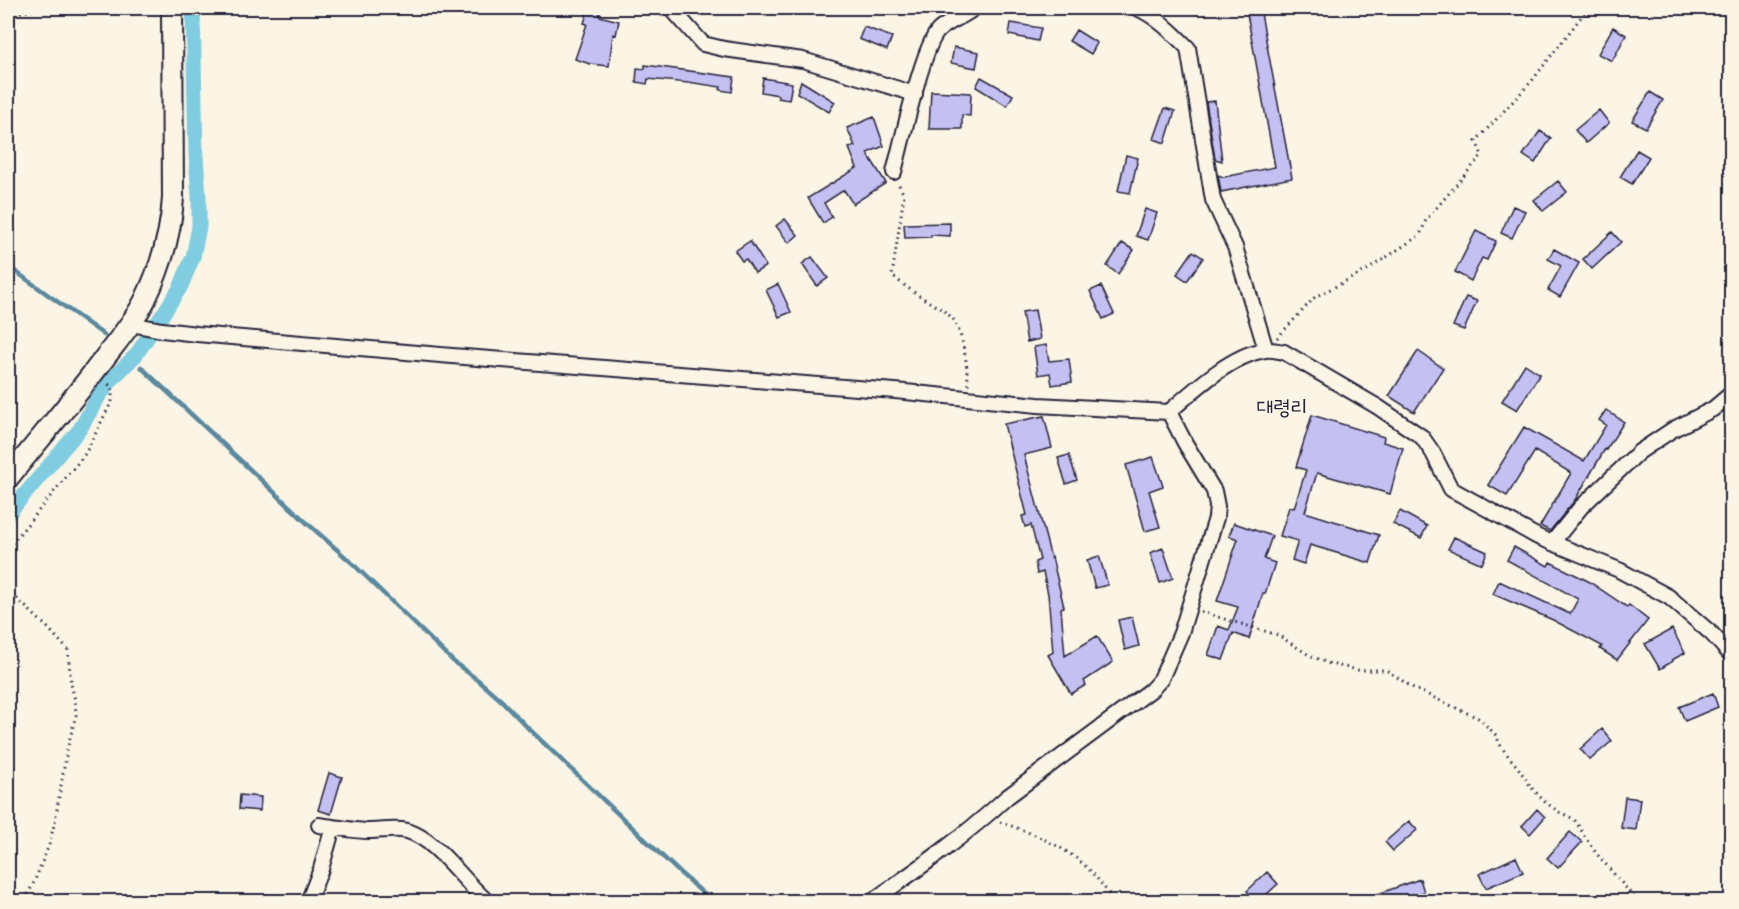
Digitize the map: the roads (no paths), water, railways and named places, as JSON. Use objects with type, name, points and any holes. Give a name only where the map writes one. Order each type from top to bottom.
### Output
[{"type":"street","points":[[8,477],[93,373],[136,325],[160,263],[172,222],[174,103],[172,8]]},
{"type":"street","points":[[671,8],[703,44],[802,60],[915,94]]},
{"type":"street","points":[[894,172],[932,39],[938,30],[974,8]]},
{"type":"street","points":[[1141,8],[1188,48],[1213,200],[1235,247],[1266,350]]},
{"type":"street","points":[[136,325],[162,330],[452,356],[714,376],[1038,405],[1169,412],[1219,371],[1248,355],[1266,350],[1284,352],[1422,437],[1433,453],[1451,489],[1528,532],[1619,570],[1670,597],[1712,634],[1731,657]]},
{"type":"street","points":[[1552,543],[1581,507],[1640,452],[1672,430],[1713,409],[1731,393]]},
{"type":"street","points":[[871,902],[917,870],[987,816],[1016,790],[1151,690],[1161,679],[1181,633],[1218,506],[1214,491],[1169,412]]},
{"type":"street","points":[[319,825],[370,831],[394,829],[410,831],[442,855],[488,902]]},
{"type":"street","points":[[308,902],[321,869],[333,827]]},
{"type":"waterway","points":[[8,514],[80,429],[99,396],[114,377],[136,355],[180,288],[193,257],[199,227],[193,8]]},
{"type":"waterway","points":[[8,266],[104,335]]},
{"type":"waterway","points":[[141,367],[351,562],[455,663],[502,701],[713,902]]},
{"type":"district","name":"대령리","points":[[1282,410]]}]
